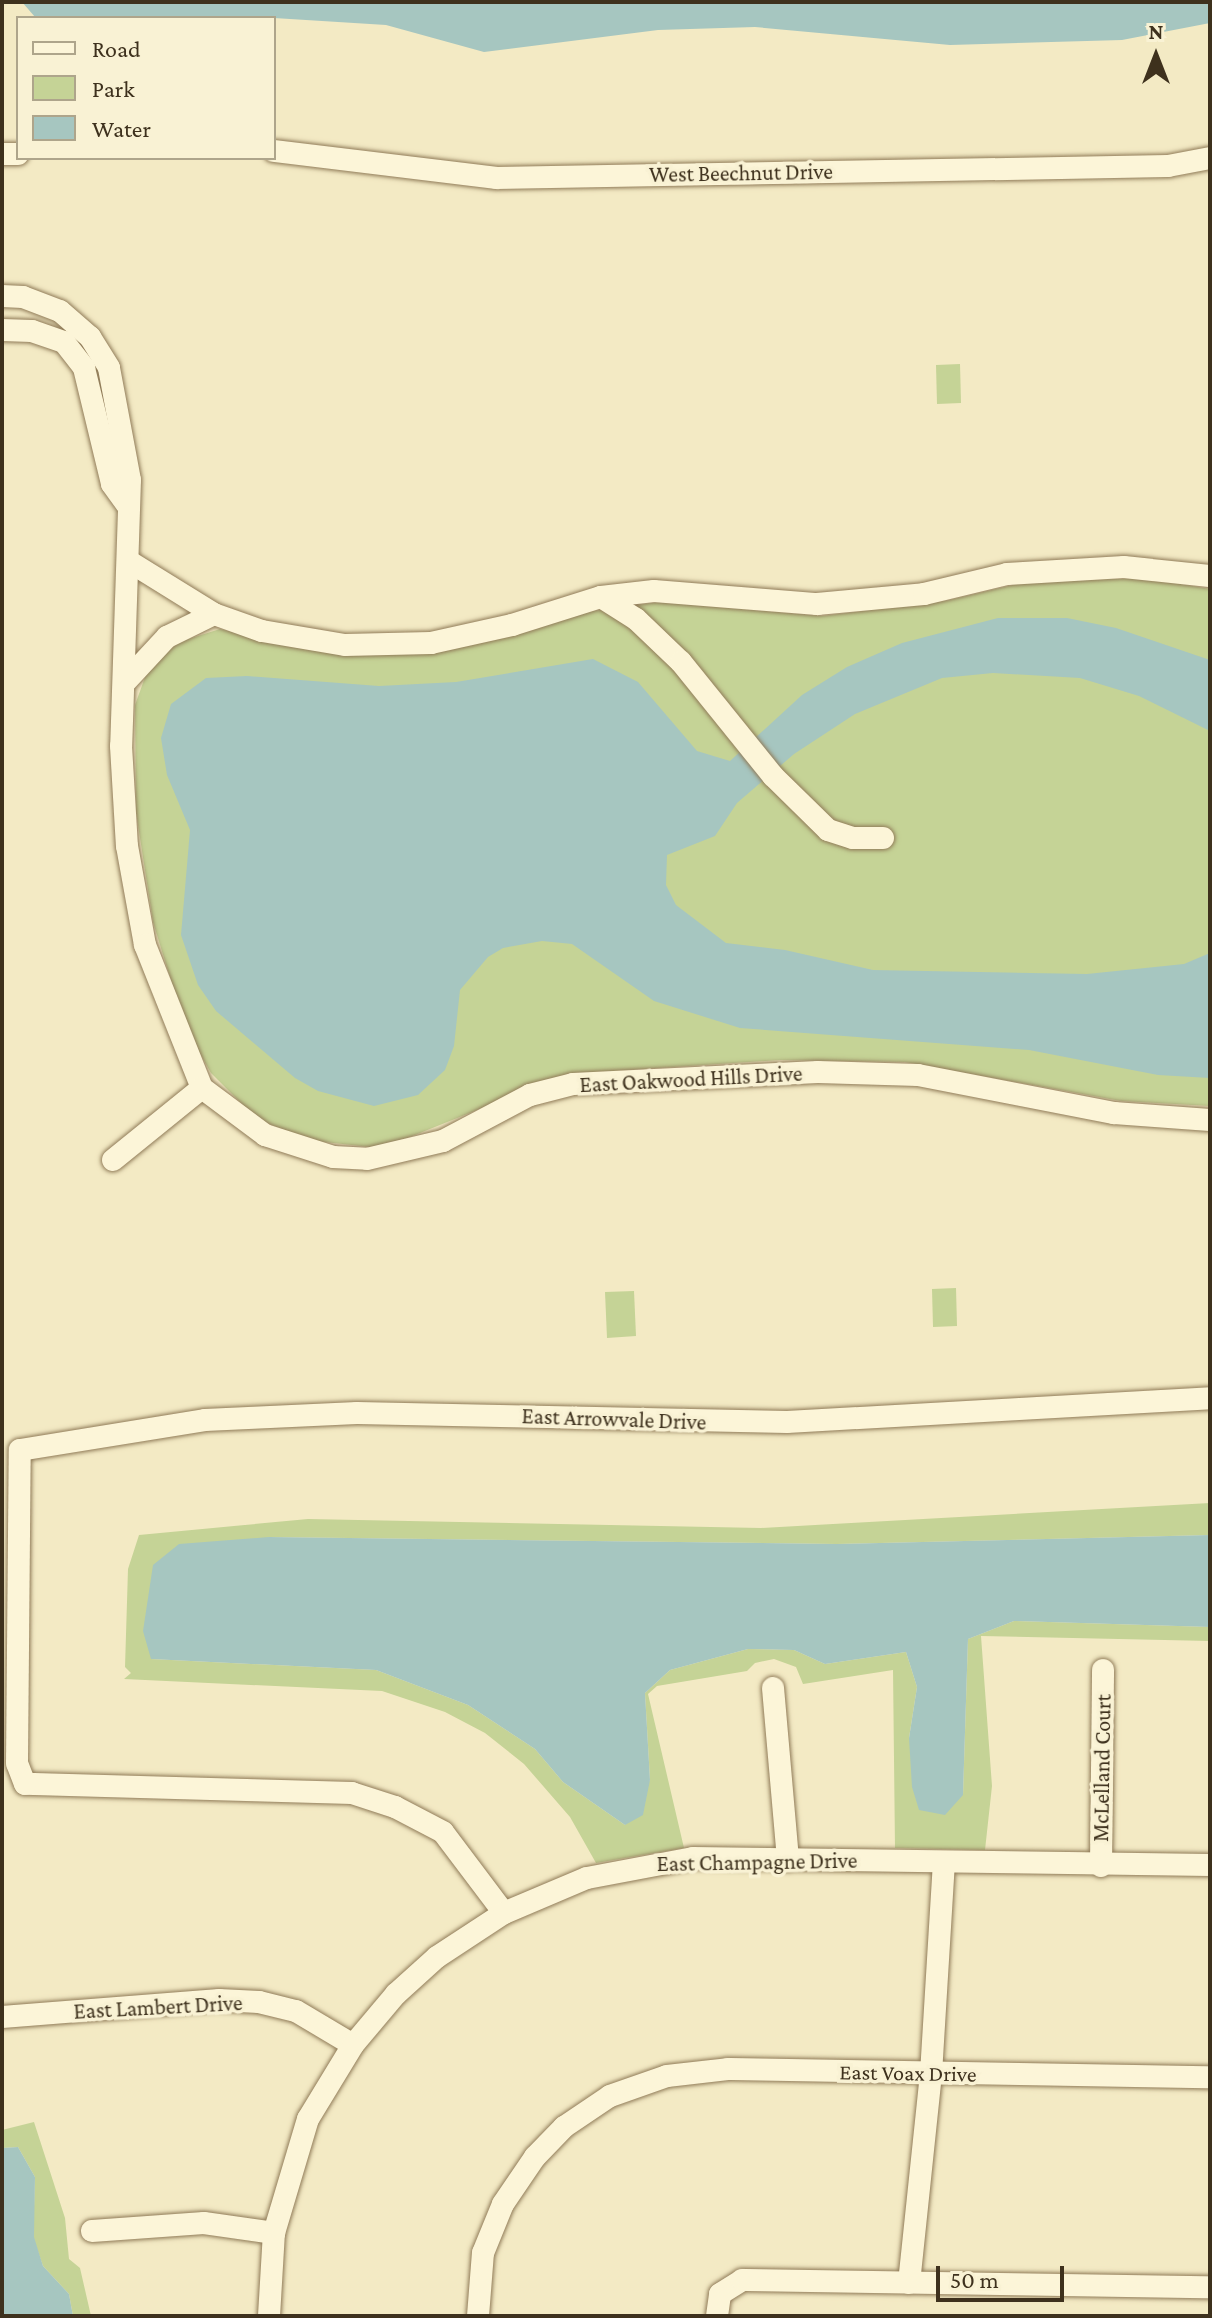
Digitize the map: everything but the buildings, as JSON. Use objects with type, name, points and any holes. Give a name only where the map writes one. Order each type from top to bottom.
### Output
[{"type":"street","name":"West Beechnut Drive","points":[[276,151],[496,178],[1168,166],[1210,158]]},
{"type":"street","points":[[2,296],[23,297],[46,306],[90,337],[109,368],[123,420],[130,480],[126,503],[130,562],[124,803],[145,945],[202,1088],[113,1160]]},
{"type":"street","points":[[39,333],[46,306]]},
{"type":"street","points":[[2,330],[39,333],[64,342],[84,368],[112,484],[126,503]]},
{"type":"street","points":[[130,562],[214,614],[262,631],[345,645],[431,643],[512,625],[601,597],[654,591],[817,604],[924,594],[1007,574],[1124,567],[1210,576]]},
{"type":"street","points":[[601,597],[636,619],[681,662],[773,776],[828,830],[853,838],[883,838]]},
{"type":"street","points":[[127,680],[167,637],[214,614]]},
{"type":"street","name":"East Oakwood Hills Drive","points":[[202,1088],[278,1141],[333,1157],[367,1159],[443,1141],[530,1095],[573,1084],[636,1079],[818,1072],[918,1075],[1114,1113],[1210,1120]]},
{"type":"street","name":"East Arrowvale Drive","points":[[504,1913],[443,1832],[395,1807],[352,1793],[25,1784],[17,1763],[20,1450],[205,1420],[357,1413],[787,1422],[1210,1398]]},
{"type":"street","name":"McLelland Court","points":[[1101,1866],[1103,1670]]},
{"type":"street","points":[[773,1688],[788,1860]]},
{"type":"street","name":"East Champagne Drive","points":[[269,2316],[274,2233],[308,2119],[353,2045],[437,1957],[504,1913],[587,1878],[646,1863],[788,1860],[1210,1865]]},
{"type":"street","points":[[909,2283],[931,2074],[944,1863]]},
{"type":"street","name":"East Lambert Drive","points":[[2,2017],[219,2000],[259,2002],[296,2011],[353,2045]]},
{"type":"street","name":"East Voax Drive","points":[[478,2316],[483,2253],[503,2204],[535,2157],[564,2127],[610,2096],[667,2076],[728,2069],[1210,2077]]},
{"type":"street","points":[[92,2231],[204,2223],[274,2233]]},
{"type":"street","points":[[718,2305],[742,2280],[1210,2287]]},
{"type":"green space","points":[[960,364],[961,403],[937,404],[936,365]]},
{"type":"green space","points":[[1145,578],[1210,589],[1210,1106],[1121,1101],[905,1062],[780,1060],[567,1074],[405,1139],[370,1147],[306,1140],[256,1118],[211,1073],[186,1029],[153,922],[136,812],[135,705],[148,669],[179,642],[220,629],[308,650],[413,654],[593,611],[659,602],[822,616],[945,601],[1025,582]]},
{"type":"green space","points":[[956,1288],[957,1326],[933,1327],[932,1289]]},
{"type":"green space","points":[[634,1291],[636,1336],[607,1338],[605,1292]]},
{"type":"green space","points":[[1210,1503],[1210,1535],[837,1544],[269,1537],[151,1659],[376,1670],[468,1705],[535,1749],[563,1782],[625,1825],[650,1780],[645,1693],[670,1670],[748,1649],[794,1650],[825,1664],[906,1652],[917,1687],[909,1738],[963,1795],[968,1639],[1014,1621],[1210,1627],[1210,1641],[981,1636],[992,1786],[985,1850],[895,1848],[893,1670],[803,1684],[796,1667],[774,1659],[755,1663],[747,1671],[657,1686],[648,1694],[684,1848],[596,1863],[570,1817],[524,1764],[485,1733],[445,1712],[382,1691],[124,1679],[131,1673],[125,1667],[128,1569],[139,1535],[308,1519],[761,1528]]},
{"type":"green space","points":[[34,2122],[65,2218],[69,2259],[80,2268],[91,2316],[73,2316],[69,2294],[43,2266],[33,2237],[35,2177],[18,2147],[2,2148],[2,2130]]},
{"type":"water","points":[[22,2],[1210,2],[1210,23],[1122,40],[950,45],[755,27],[658,30],[484,52],[386,25],[276,16],[34,16]]},
{"type":"water","points":[[998,618],[1067,618],[1116,628],[1210,660],[1210,731],[1139,696],[1080,678],[993,673],[942,678],[855,714],[794,754],[737,803],[715,836],[667,855],[666,885],[676,905],[726,943],[785,950],[873,970],[1087,974],[1184,964],[1210,953],[1210,1078],[1158,1075],[1029,1050],[740,1028],[654,1001],[572,944],[542,941],[503,948],[488,957],[460,990],[454,1046],[445,1070],[418,1095],[374,1106],[318,1091],[295,1078],[216,1011],[198,985],[181,935],[190,830],[167,775],[161,738],[171,704],[206,678],[247,676],[379,686],[456,682],[593,659],[638,682],[697,751],[730,761],[802,695],[847,667],[902,643]]},
{"type":"water","points":[[1210,1535],[1210,1627],[1014,1621],[968,1639],[963,1795],[945,1815],[919,1810],[912,1787],[909,1738],[917,1687],[906,1652],[825,1664],[794,1650],[748,1649],[670,1670],[645,1693],[650,1780],[643,1815],[625,1825],[563,1782],[535,1749],[468,1705],[376,1670],[151,1659],[143,1631],[153,1565],[179,1544],[269,1537],[837,1544]]},
{"type":"water","points":[[18,2147],[35,2177],[34,2237],[43,2266],[69,2294],[73,2316],[2,2316],[2,2148]]}]
